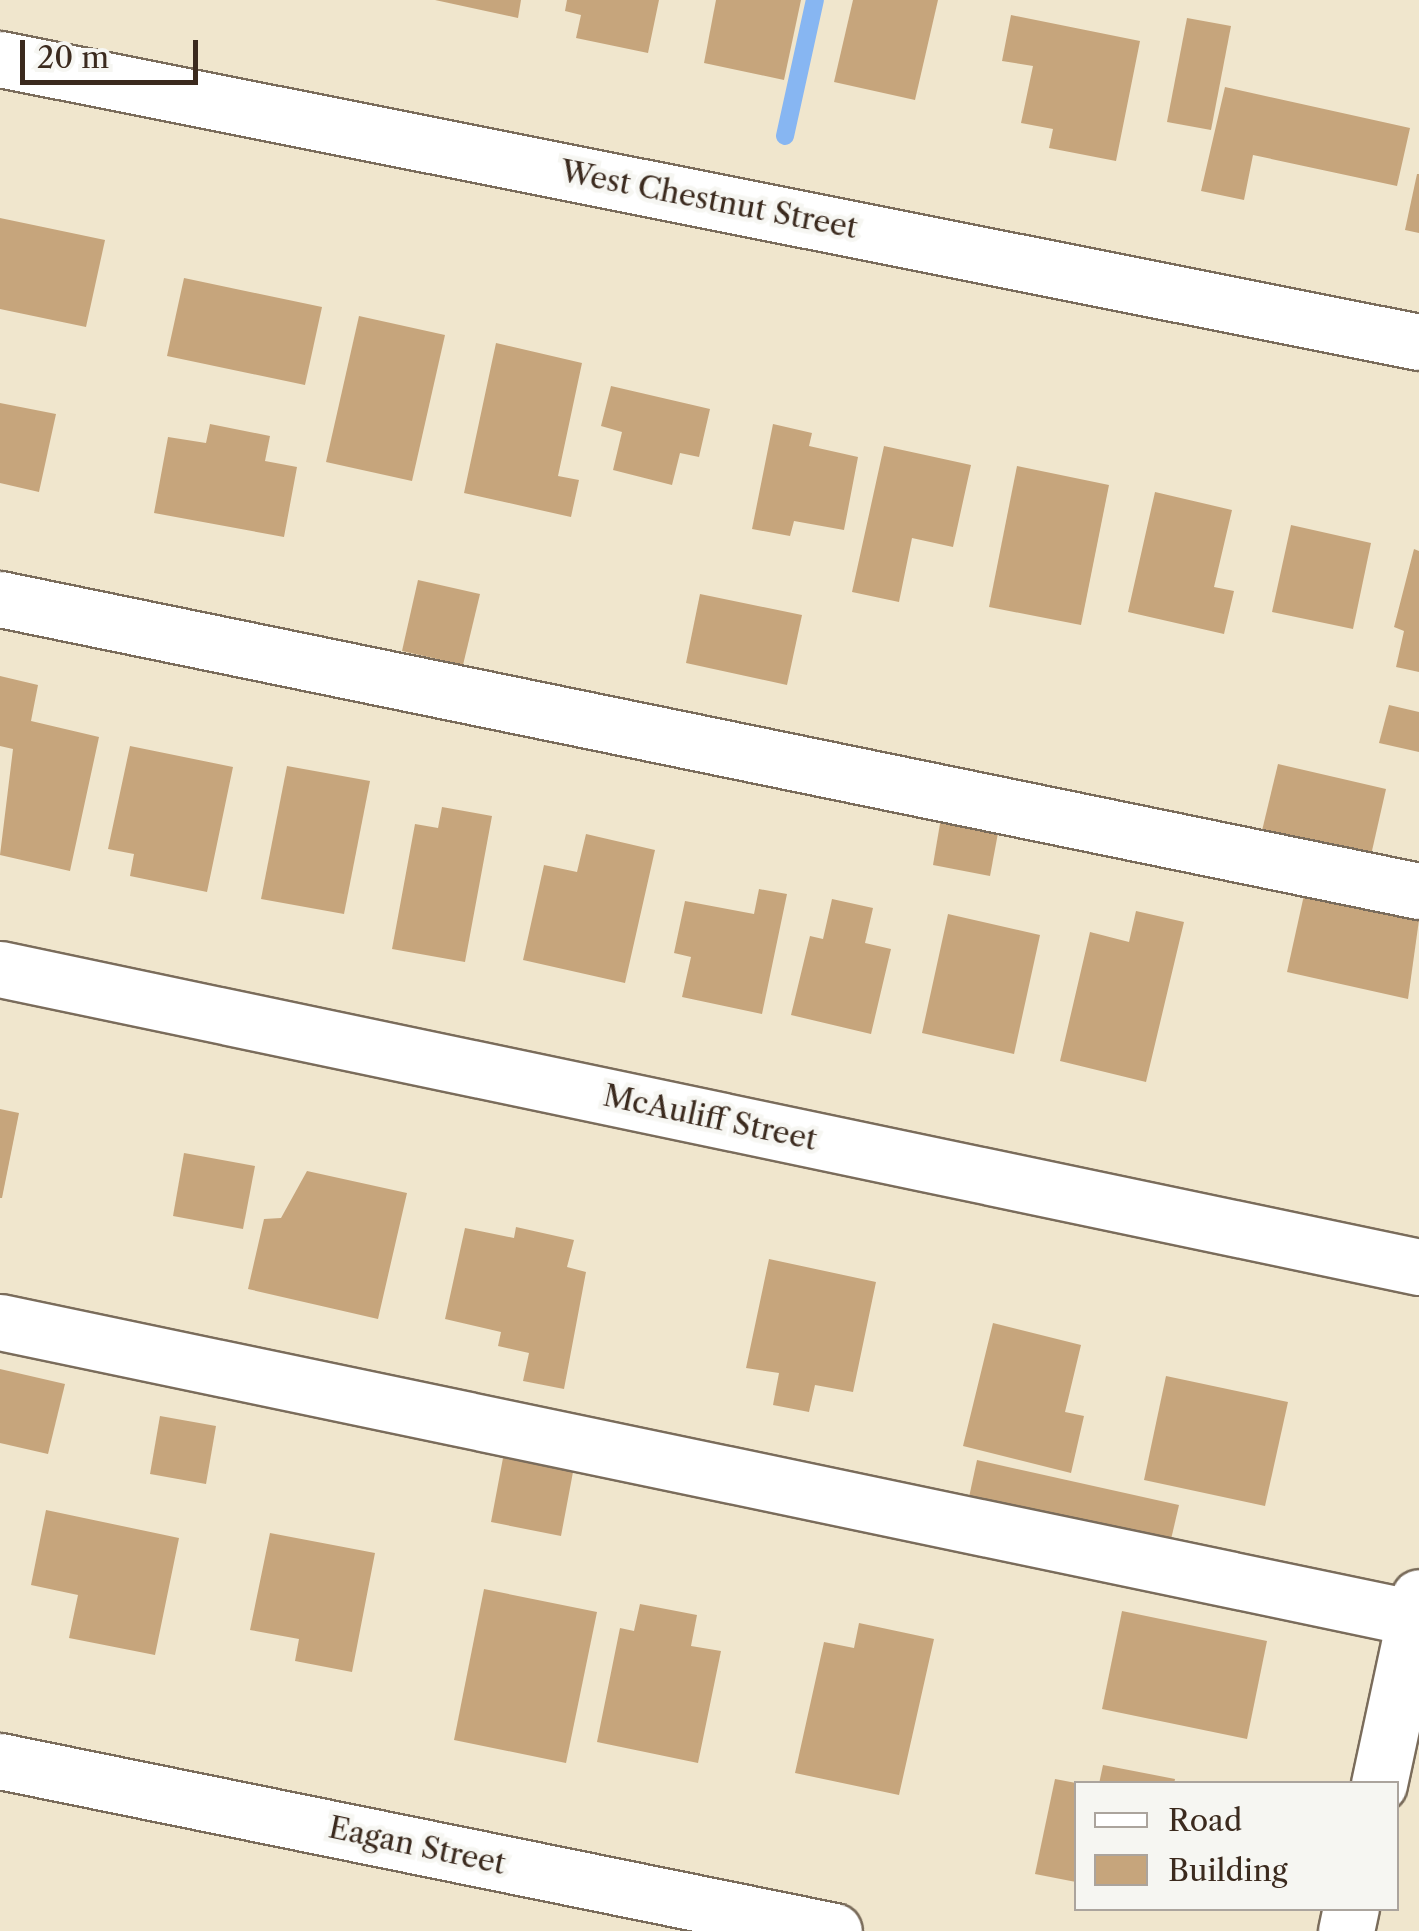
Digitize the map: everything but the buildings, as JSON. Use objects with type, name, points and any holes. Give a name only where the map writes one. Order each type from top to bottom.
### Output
[{"type":"street","name":"West Chestnut Street","points":[[0,59],[1419,342]]},
{"type":"street","points":[[0,599],[1419,892]]},
{"type":"street","name":"McAuliff Street","points":[[0,969],[1419,1267]]},
{"type":"street","points":[[0,1322],[1417,1607],[1409,1693],[1379,1781]]},
{"type":"street","name":"Eagan Street","points":[[0,1761],[834,1931]]},
{"type":"waterway","points":[[785,136],[815,0]]}]
